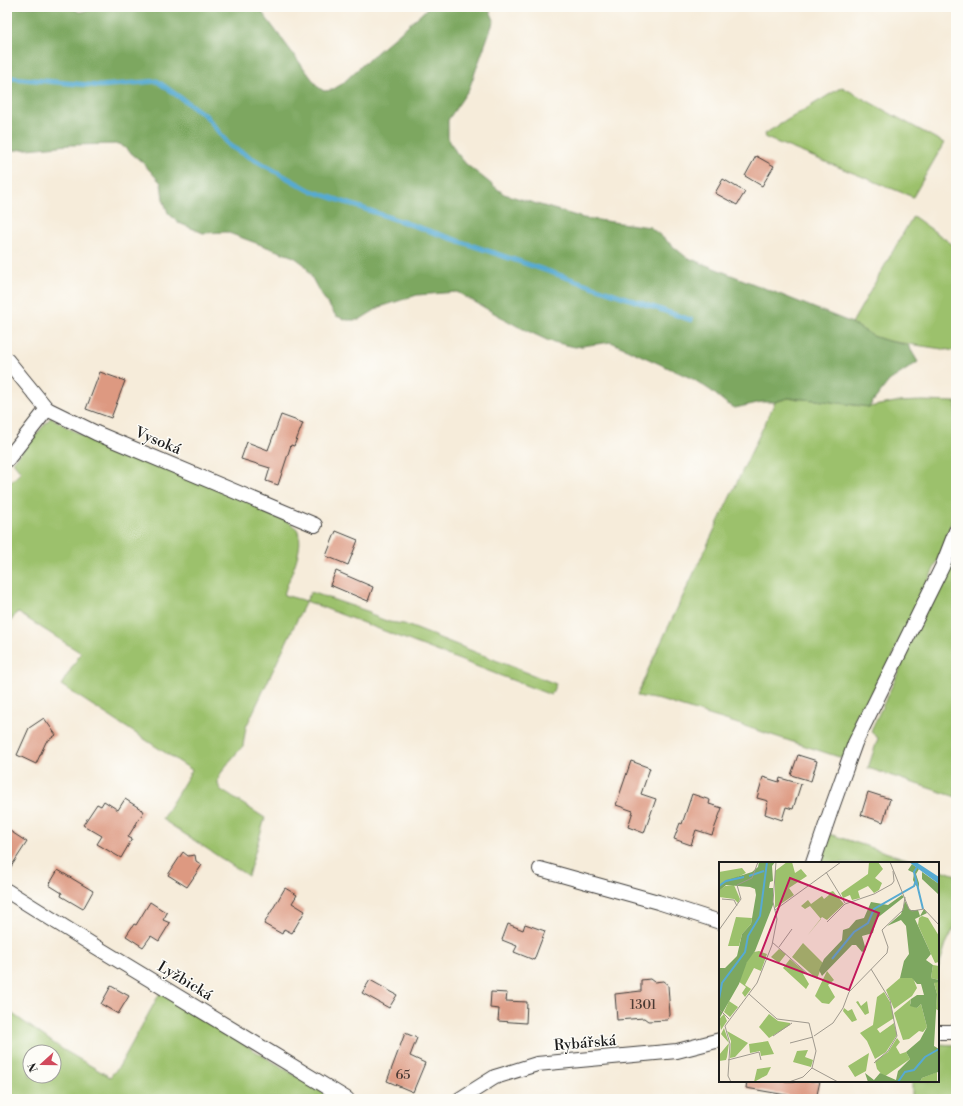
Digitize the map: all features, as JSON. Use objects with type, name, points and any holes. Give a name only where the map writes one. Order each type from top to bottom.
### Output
[{"type":"street","name":"Vysoká","points":[[7,360],[47,410],[96,433],[315,525]]},
{"type":"street","points":[[7,460],[47,410]]},
{"type":"street","points":[[814,862],[855,743],[942,567],[956,531]]},
{"type":"street","points":[[540,869],[658,902],[719,922]]},
{"type":"street","name":"Lyžbická","points":[[7,891],[347,1099]]},
{"type":"street","points":[[939,1032],[956,1032]]},
{"type":"street","name":"Rybářská","points":[[460,1099],[495,1077],[537,1064],[677,1050],[719,1040]]},
{"type":"green space","points":[[7,7],[71,7],[79,12],[103,7],[258,7],[318,87],[324,91],[332,90],[342,84],[429,7],[486,7],[490,11],[494,20],[469,89],[448,120],[448,138],[456,152],[466,164],[504,194],[583,218],[650,227],[686,257],[852,323],[873,336],[908,345],[918,362],[889,381],[869,407],[788,398],[775,402],[762,402],[735,408],[693,379],[611,342],[575,347],[549,341],[517,326],[457,292],[417,295],[380,307],[359,320],[347,320],[336,316],[319,291],[305,265],[294,257],[226,232],[203,233],[179,223],[168,213],[163,199],[161,183],[142,162],[120,144],[69,145],[7,151]]},
{"type":"green space","points":[[842,87],[944,143],[913,197],[766,138],[765,134],[769,131]]},
{"type":"green space","points":[[913,216],[956,247],[956,351],[888,341],[873,336],[852,323]]},
{"type":"green space","points":[[788,398],[869,407],[895,402],[956,402],[956,503],[950,527],[938,560],[845,759],[660,700],[637,696],[775,402]]},
{"type":"green space","points":[[51,417],[80,434],[198,480],[265,509],[288,522],[298,531],[300,538],[298,554],[284,595],[306,601],[246,727],[243,746],[223,770],[218,781],[221,790],[265,818],[248,876],[162,819],[192,770],[61,685],[81,653],[17,612],[7,627],[7,486],[21,472],[13,462]]},
{"type":"green space","points":[[950,562],[956,564],[956,586],[954,586],[956,590],[956,797],[868,768],[878,738],[871,732],[874,724],[900,669],[897,667]]},
{"type":"green space","points":[[311,592],[370,612],[371,615],[389,622],[404,624],[556,684],[551,695],[306,601]]},
{"type":"green space","points":[[829,834],[916,862],[821,862]]},
{"type":"green space","points":[[939,869],[956,875],[956,924],[946,944],[939,966]]},
{"type":"green space","points":[[160,993],[334,1099],[7,1099],[7,1010],[55,1044],[22,1044],[22,1084],[62,1084],[62,1049],[110,1077],[120,1065]]},
{"type":"green space","points":[[939,1044],[956,1045],[956,1099],[912,1099],[912,1082],[939,1082]]},
{"type":"building","points":[[756,156],[774,166],[762,186],[745,176]]},
{"type":"building","points":[[723,179],[745,192],[737,205],[715,193]]},
{"type":"building","points":[[100,372],[125,381],[111,418],[86,409]]},
{"type":"building","points":[[281,415],[303,423],[294,446],[291,445],[278,485],[266,481],[270,468],[241,459],[247,442],[268,450]]},
{"type":"building","points":[[336,531],[358,540],[348,565],[326,556]]},
{"type":"building","points":[[336,571],[373,587],[368,601],[330,585]]},
{"type":"building","points":[[44,718],[56,735],[46,742],[36,764],[17,755],[29,728]]},
{"type":"building","points":[[798,755],[817,761],[811,781],[791,775]]},
{"type":"building","points":[[631,761],[650,768],[641,794],[656,799],[644,833],[628,827],[633,811],[616,805]]},
{"type":"building","points":[[763,777],[779,782],[780,778],[801,784],[793,809],[786,807],[782,820],[765,814],[768,801],[757,798]]},
{"type":"building","points":[[868,792],[890,799],[883,822],[861,815]]},
{"type":"building","points":[[692,794],[710,800],[709,804],[722,808],[712,835],[696,830],[691,845],[674,839],[680,823],[682,824]]},
{"type":"building","points":[[125,799],[144,811],[128,837],[132,839],[121,858],[97,844],[102,836],[83,825],[97,804],[101,806],[104,801],[118,810]]},
{"type":"building","points":[[7,829],[27,842],[7,873]]},
{"type":"building","points":[[183,852],[188,856],[195,855],[196,861],[202,865],[187,887],[168,875]]},
{"type":"building","points":[[58,870],[93,891],[83,909],[61,896],[62,893],[49,885]]},
{"type":"building","points":[[285,888],[297,895],[292,903],[305,911],[292,933],[284,929],[282,934],[264,924]]},
{"type":"building","points":[[150,902],[167,913],[163,920],[170,923],[159,941],[151,936],[143,947],[126,936],[134,924],[136,925]]},
{"type":"building","points":[[508,924],[523,930],[525,924],[545,931],[534,960],[514,952],[517,946],[502,940]]},
{"type":"building","points":[[650,979],[654,982],[663,981],[668,985],[670,1015],[667,1020],[648,1021],[644,1018],[617,1020],[615,994],[641,991],[641,980]]},
{"type":"building","points":[[370,980],[397,995],[389,1008],[362,993]]},
{"type":"building","points":[[111,986],[129,996],[118,1014],[101,1004]]},
{"type":"building","points":[[491,992],[507,993],[506,1001],[527,1002],[526,1023],[498,1021],[499,1009],[490,1008]]},
{"type":"building","points":[[405,1033],[417,1038],[410,1056],[425,1063],[413,1092],[387,1081]]},
{"type":"building","points":[[747,1082],[820,1082],[816,1099],[746,1088]]},
{"type":"waterway","points":[[7,76],[12,78],[100,86],[157,81],[206,116],[230,146],[309,190],[691,320]]}]
